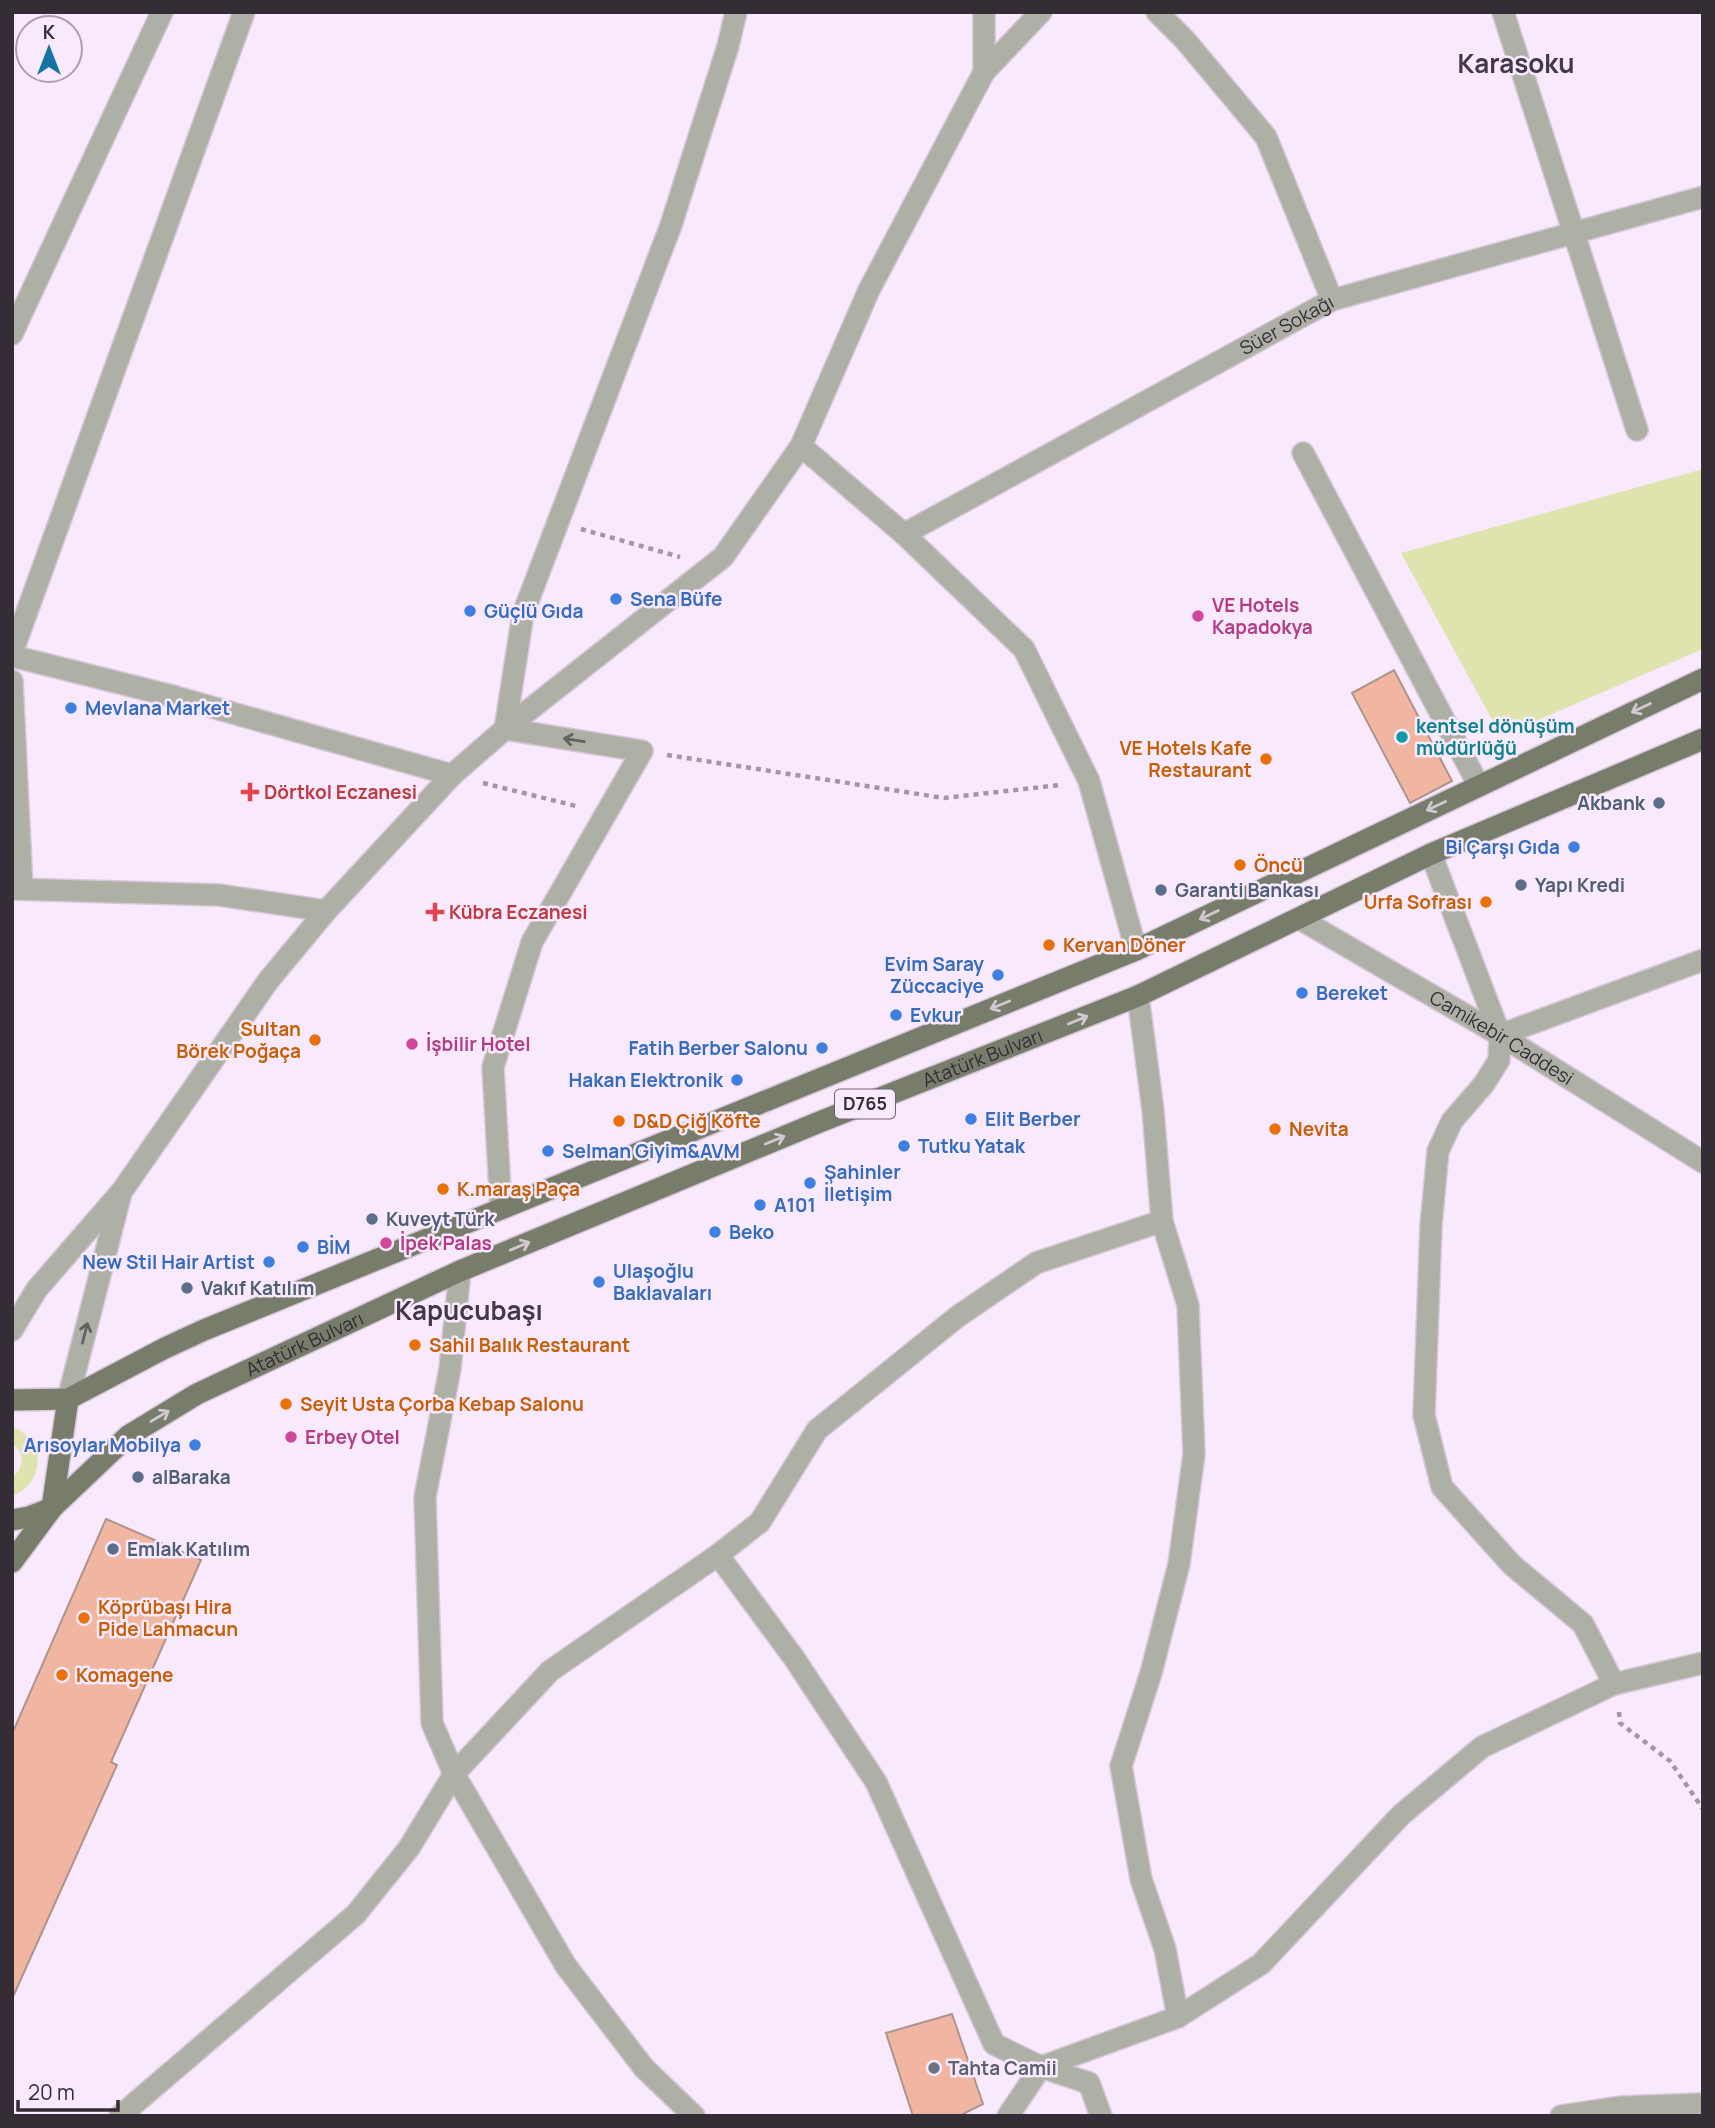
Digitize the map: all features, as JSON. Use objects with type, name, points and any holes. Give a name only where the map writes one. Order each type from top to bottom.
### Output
[{"type":"main road","name":"D765","points":[[68,1399],[204,1330],[1136,950],[1703,679]]},
{"type":"main road","name":"Atatürk Bulvarı","points":[[12,1562],[52,1508],[128,1436],[197,1394],[460,1271],[804,1128],[1138,996],[1431,854],[1703,739]]},
{"type":"main road","points":[[12,1400],[68,1399],[52,1508],[12,1520]]},
{"type":"street","points":[[12,334],[162,12]]},
{"type":"street","points":[[244,12],[12,654],[452,775]]},
{"type":"street","points":[[505,729],[523,614],[671,225],[729,46],[736,12]]},
{"type":"street","points":[[984,12],[984,72]]},
{"type":"street","points":[[12,1329],[37,1289],[122,1191],[268,981],[326,911],[452,775],[505,729],[723,557],[801,446],[869,289],[984,72],[1041,12]]},
{"type":"street","points":[[1157,12],[1185,40],[1266,136],[1332,300]]},
{"type":"street","points":[[1503,12],[1637,430]]},
{"type":"street","name":"Süer Sokağı","points":[[904,534],[1332,300],[1703,197]]},
{"type":"street","points":[[801,446],[904,534],[1024,649],[1089,781],[1136,950]]},
{"type":"street","points":[[1303,453],[1479,786]]},
{"type":"street","points":[[12,681],[17,889],[219,895],[326,911]]},
{"type":"street","points":[[500,1209],[493,1067],[532,942],[642,751],[505,729]]},
{"type":"street","points":[[1431,854],[1500,1035],[1499,1060],[1484,1084],[1452,1121],[1438,1151],[1431,1225],[1424,1415],[1442,1487],[1512,1565],[1583,1624],[1614,1684]]},
{"type":"street","name":"Camikebir Caddesi","points":[[1300,919],[1500,1035],[1703,1162]]},
{"type":"street","points":[[1500,1035],[1703,960]]},
{"type":"street","points":[[1138,996],[1153,1110],[1162,1220],[1188,1305],[1194,1454],[1179,1564],[1151,1673],[1121,1766],[1141,1879],[1165,1949],[1178,2017]]},
{"type":"street","points":[[68,1399],[122,1191]]},
{"type":"street","points":[[120,2116],[356,1914],[409,1848],[454,1774],[550,1671],[718,1555],[760,1522],[817,1430],[957,1317],[1036,1264],[1162,1220]]},
{"type":"street","points":[[460,1271],[450,1369],[425,1497],[432,1723],[454,1774],[566,1966],[644,2068],[694,2116]]},
{"type":"street","points":[[718,1555],[794,1658],[876,1782],[994,2044],[1041,2067],[1089,2083],[1101,2116]]},
{"type":"street","points":[[1008,2116],[1041,2067],[1178,2017],[1261,1964],[1401,1815],[1482,1746],[1614,1684],[1703,1663]]},
{"type":"street","points":[[1561,2116],[1621,2108],[1703,2104]]},
{"type":"path","points":[[558,523],[712,566]]},
{"type":"path","points":[[642,751],[944,798],[1089,781]]},
{"type":"path","points":[[452,775],[605,813]]},
{"type":"path","points":[[1614,1684],[1620,1723],[1670,1761],[1703,1809]]},
{"type":"green space","points":[[1703,469],[1703,649],[1501,736],[1401,553]]},
{"type":"green space","points":[[12,1427],[32,1441],[38,1461],[31,1481],[23,1490],[12,1496],[12,1478],[22,1461],[20,1452],[12,1444]]},
{"type":"building","name":"kentsel dönüşüm müdürlüğü","points":[[1394,670],[1452,781],[1410,803],[1352,693]]},
{"type":"building","points":[[106,1519],[201,1560],[111,1762],[117,1765],[12,1999],[12,1734]]},
{"type":"building","name":"Tahta Camii","points":[[952,2014],[983,2104],[959,2116],[913,2116],[886,2033]]},
{"type":"place","name":"Sena Büfe","points":[[616,599]]},
{"type":"place","name":"Güçlü Gıda","points":[[470,611]]},
{"type":"place","name":"VE Hotels Kapadokya","points":[[1198,616]]},
{"type":"place","name":"Mevlana Market","points":[[71,708]]},
{"type":"place","name":"kentsel dönüşüm müdürlüğü","points":[[1402,737]]},
{"type":"place","name":"VE Hotels Kafe Restaurant","points":[[1266,759]]},
{"type":"place","name":"Dörtkol Eczanesi","points":[[250,792]]},
{"type":"place","name":"Akbank","points":[[1659,803]]},
{"type":"place","name":"Bi Çarşı Gıda","points":[[1574,847]]},
{"type":"place","name":"Öncü","points":[[1240,865]]},
{"type":"place","name":"Yapı Kredi","points":[[1521,885]]},
{"type":"place","name":"Garanti Bankası","points":[[1161,890]]},
{"type":"place","name":"Urfa Sofrası","points":[[1486,902]]},
{"type":"place","name":"Kübra Eczanesi","points":[[435,912]]},
{"type":"place","name":"Kervan Döner","points":[[1049,945]]},
{"type":"place","name":"Evim Saray Züccaciye","points":[[998,975]]},
{"type":"place","name":"Bereket","points":[[1302,993]]},
{"type":"place","name":"Evkur","points":[[896,1015]]},
{"type":"place","name":"Sultan Börek Poğaça","points":[[315,1040]]},
{"type":"place","name":"İşbilir Hotel","points":[[412,1044]]},
{"type":"place","name":"Fatih Berber Salonu","points":[[822,1048]]},
{"type":"place","name":"Hakan Elektronik","points":[[737,1080]]},
{"type":"place","name":"Elit Berber","points":[[971,1119]]},
{"type":"place","name":"D&D Çiğ Köfte","points":[[619,1121]]},
{"type":"place","name":"Nevita","points":[[1275,1129]]},
{"type":"place","name":"Tutku Yatak","points":[[904,1146]]},
{"type":"place","name":"Selman Giyim&AVM","points":[[548,1151]]},
{"type":"place","name":"Şahinler İletişim","points":[[810,1183]]},
{"type":"place","name":"K.maraş Paça","points":[[443,1189]]},
{"type":"place","name":"A101","points":[[760,1205]]},
{"type":"place","name":"Kuveyt Türk","points":[[372,1219]]},
{"type":"place","name":"Beko","points":[[715,1232]]},
{"type":"place","name":"İpek Palas","points":[[386,1243]]},
{"type":"place","name":"BİM","points":[[303,1247]]},
{"type":"place","name":"New Stil Hair Artist","points":[[269,1262]]},
{"type":"place","name":"Ulaşoğlu Baklavaları","points":[[599,1282]]},
{"type":"place","name":"Vakıf Katılım","points":[[187,1288]]},
{"type":"place","name":"Sahil Balık Restaurant","points":[[415,1345]]},
{"type":"place","name":"Seyit Usta Çorba Kebap Salonu","points":[[286,1404]]},
{"type":"place","name":"Erbey Otel","points":[[291,1437]]},
{"type":"place","name":"Arısoylar Mobilya","points":[[195,1445]]},
{"type":"place","name":"alBaraka","points":[[138,1477]]},
{"type":"place","name":"Emlak Katılım","points":[[113,1549]]},
{"type":"place","name":"Köprübaşı Hira Pide Lahmacun","points":[[84,1618]]},
{"type":"place","name":"Komagene","points":[[62,1675]]},
{"type":"place","name":"Tahta Camii","points":[[934,2068]]},
{"type":"district","name":"Karasoku","points":[[1516,64]]},
{"type":"district","name":"Kapucubaşı","points":[[469,1311]]}]
